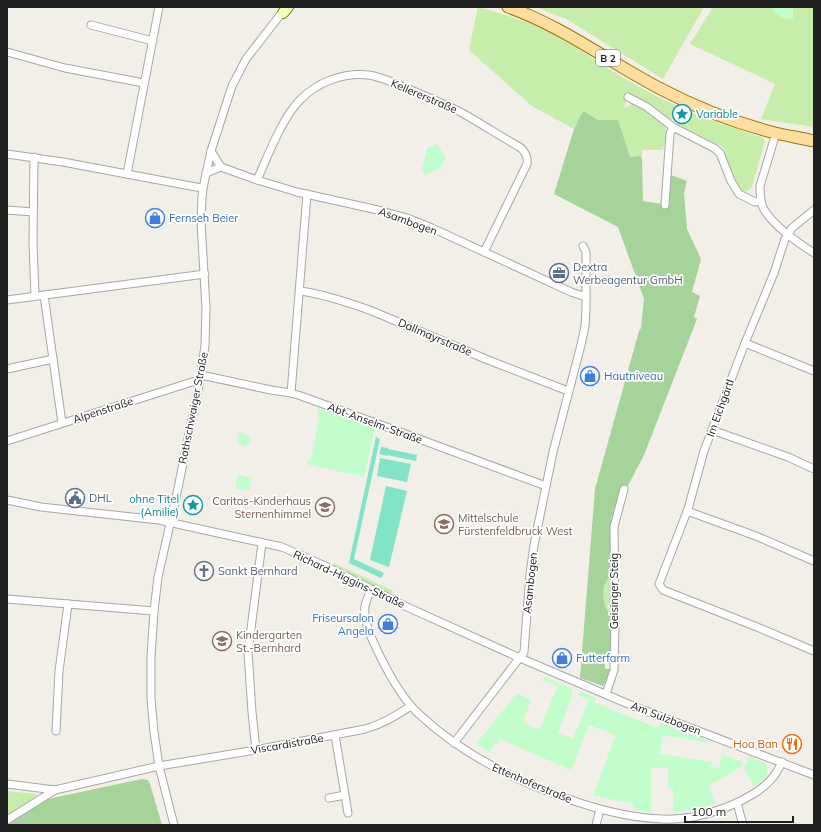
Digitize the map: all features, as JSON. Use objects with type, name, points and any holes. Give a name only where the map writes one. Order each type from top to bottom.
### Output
[{"type":"main road","name":"B 2","points":[[508,7],[533,17],[567,34],[642,79],[679,99],[748,125],[814,141]]},
{"type":"street","points":[[127,174],[159,7]]},
{"type":"street","name":"Rothschwaiger Straße","points":[[174,825],[158,766],[151,699],[151,657],[158,577],[177,493],[205,351],[205,274],[201,221],[203,188],[211,151],[224,108],[237,75],[246,59],[285,8]]},
{"type":"street","points":[[91,25],[153,41]]},
{"type":"street","points":[[7,52],[64,68],[144,83]]},
{"type":"street","name":"Kellererstraße","points":[[257,180],[289,113],[299,100],[312,89],[330,80],[346,76],[368,75],[381,78],[457,110],[526,152],[528,158],[527,164],[484,252]]},
{"type":"street","points":[[628,97],[647,108],[673,127],[714,148],[720,153],[731,181],[739,194],[755,202],[761,201]]},
{"type":"street","points":[[665,204],[670,134],[673,127]]},
{"type":"street","points":[[776,133],[760,186],[762,206],[769,216],[788,234],[814,253]]},
{"type":"street","points":[[206,173],[221,167],[211,151]]},
{"type":"street","points":[[7,154],[203,188]]},
{"type":"street","points":[[34,158],[33,244],[35,296]]},
{"type":"street","name":"Asambogen","points":[[221,167],[257,180],[307,194],[374,208],[403,216],[571,292],[586,297]]},
{"type":"street","points":[[291,393],[307,194]]},
{"type":"street","points":[[7,210],[33,212]]},
{"type":"street","points":[[788,234],[792,228],[814,210]]},
{"type":"street","name":"Im Eichgärtl","points":[[788,234],[712,430],[701,460],[687,511],[659,584],[663,590],[814,651]]},
{"type":"street","name":"Asambogen","points":[[520,658],[524,652],[533,557],[546,486],[568,391],[584,333],[586,252],[583,246]]},
{"type":"street","points":[[7,300],[205,274]]},
{"type":"street","name":"Dallmayrstraße","points":[[300,291],[353,304],[372,311],[488,360],[568,391]]},
{"type":"street","points":[[44,295],[62,423]]},
{"type":"street","points":[[745,342],[814,371]]},
{"type":"street","points":[[7,370],[53,359]]},
{"type":"street","name":"Abt-Anselm-Straße","points":[[200,378],[291,393],[546,486]]},
{"type":"street","name":"Alpenstraße","points":[[7,441],[195,381],[200,378]]},
{"type":"street","points":[[712,430],[788,457],[814,468]]},
{"type":"street","name":"Geisinger Steig","points":[[606,694],[614,670],[614,527],[624,488]]},
{"type":"street","name":"Richard-Higgins-Straße","points":[[7,500],[97,514],[154,520],[282,547],[323,565],[459,631],[520,658]]},
{"type":"street","points":[[687,511],[756,536],[814,561]]},
{"type":"street","points":[[256,750],[248,652],[262,543]]},
{"type":"street","name":"Ettenhoferstraße","points":[[371,589],[366,606],[366,614],[371,635],[389,674],[410,706],[428,723],[454,743],[488,764],[520,781],[600,809],[645,818],[677,819],[703,815],[737,803],[759,790],[769,782],[776,774],[782,762]]},
{"type":"street","points":[[7,599],[154,611]]},
{"type":"street","points":[[56,731],[57,693],[68,604]]},
{"type":"street","points":[[454,743],[520,658]]},
{"type":"street","name":"Am Sulzbogen","points":[[520,658],[633,706],[814,775]]},
{"type":"street","name":"Viscardistraße","points":[[55,790],[158,766],[256,750],[375,726],[410,706]]},
{"type":"street","points":[[335,735],[348,813]]},
{"type":"street","points":[[7,784],[55,790]]},
{"type":"street","points":[[7,820],[55,790]]},
{"type":"street","points":[[329,798],[345,796]]},
{"type":"street","points":[[737,803],[743,825]]},
{"type":"street","points":[[596,825],[600,809]]},
{"type":"green space","points":[[478,7],[497,12],[553,34],[633,83],[675,105],[672,120],[629,93],[624,108],[634,103],[652,114],[664,124],[666,128],[666,136],[663,150],[642,150],[642,158],[639,156],[630,157],[618,121],[598,120],[583,111],[574,129],[532,106],[469,50]]},
{"type":"green space","points":[[536,7],[704,7],[663,79],[568,20]]},
{"type":"green space","points":[[713,7],[814,7],[814,127],[761,119],[775,84],[690,44]]},
{"type":"green space","points":[[773,7],[793,7],[793,19],[783,18],[773,12]]},
{"type":"green space","points":[[678,107],[763,138],[765,141],[752,187],[749,190],[744,192],[733,177],[728,166],[724,148],[678,124],[676,120]]},
{"type":"green space","points":[[583,111],[598,120],[618,120],[630,157],[639,156],[642,158],[643,201],[669,205],[671,175],[687,181],[684,193],[687,229],[701,259],[692,292],[700,296],[694,317],[697,319],[644,455],[611,518],[612,564],[610,575],[604,586],[603,595],[605,606],[611,617],[612,655],[605,655],[605,669],[610,669],[603,686],[580,678],[595,489],[641,328],[644,299],[618,227],[554,194],[574,129]]},
{"type":"green space","points":[[437,144],[446,158],[440,169],[424,175],[422,170],[427,148]]},
{"type":"green space","points":[[317,406],[375,427],[364,477],[306,464],[312,456],[319,416]]},
{"type":"green space","points":[[238,433],[247,434],[250,438],[247,446],[244,447],[237,441]]},
{"type":"green space","points":[[376,437],[380,439],[354,559],[384,573],[381,578],[349,563]]},
{"type":"green space","points":[[381,447],[417,455],[416,461],[379,454]]},
{"type":"green space","points":[[380,458],[411,464],[407,482],[377,476]]},
{"type":"green space","points":[[238,475],[252,478],[249,491],[235,488]]},
{"type":"green space","points":[[386,486],[407,491],[389,567],[370,560]]},
{"type":"green space","points":[[334,563],[393,591],[391,595],[332,567]]},
{"type":"green space","points":[[610,575],[611,617],[603,598],[604,585]]},
{"type":"green space","points":[[545,677],[572,689],[571,693],[573,694],[558,733],[573,739],[589,700],[578,695],[580,691],[596,698],[595,703],[658,728],[660,723],[708,741],[707,743],[663,735],[660,754],[712,762],[712,767],[719,768],[722,754],[743,762],[741,767],[708,786],[716,804],[673,813],[673,789],[668,788],[668,768],[651,768],[651,812],[633,810],[634,804],[593,795],[616,735],[589,725],[571,770],[500,739],[498,744],[495,743],[490,752],[476,744],[517,693],[531,700],[523,722],[539,730],[558,686],[543,681]]},
{"type":"green space","points":[[749,756],[765,763],[768,771],[766,777],[754,786],[744,768]]},
{"type":"green space","points":[[142,779],[148,780],[150,784],[162,825],[7,825],[7,822],[38,803],[48,799]]},
{"type":"green space","points":[[7,791],[35,794],[37,797],[35,800],[7,816]]},
{"type":"place","name":"Variable","points":[[682,114]]},
{"type":"place","name":"Fernseh Beier","points":[[155,218]]},
{"type":"place","name":"Dextra Werbeagentur GmbH","points":[[559,273]]},
{"type":"place","name":"Hautniveau","points":[[590,376]]},
{"type":"place","name":"DHL","points":[[75,498]]},
{"type":"place","name":"ohne Titel (Amilie)","points":[[193,505]]},
{"type":"place","name":"Caritas-Kinderhaus Sternenhimmel","points":[[325,507]]},
{"type":"place","name":"Mittelschule Fürstenfeldbruck West","points":[[444,524]]},
{"type":"place","name":"Sankt Bernhard","points":[[204,571]]},
{"type":"place","name":"Friseursalon Angela","points":[[388,624]]},
{"type":"place","name":"Kindergarten St.-Bernhard","points":[[222,641]]},
{"type":"place","name":"Futterfarm","points":[[562,658]]},
{"type":"place","name":"Hoa Ban","points":[[792,744]]}]
